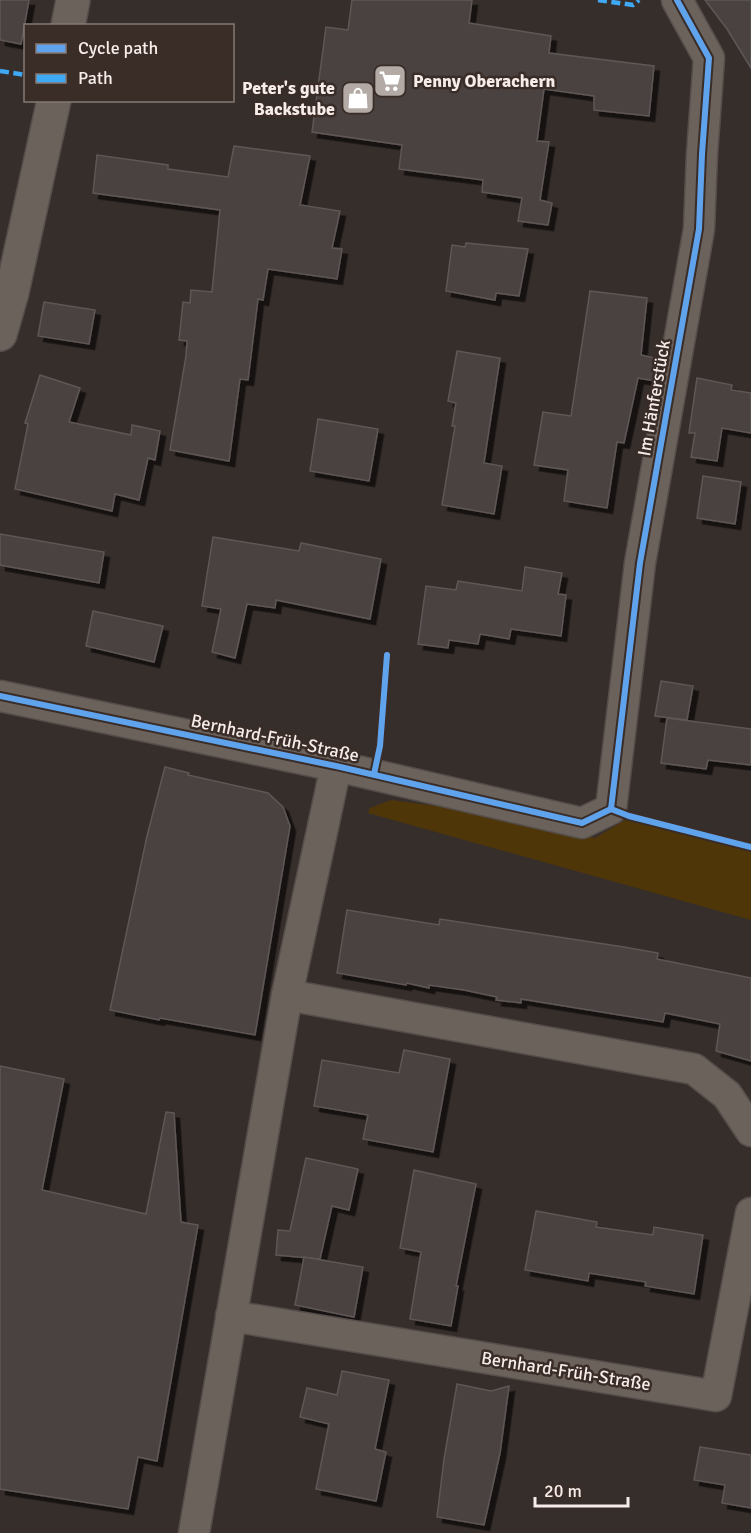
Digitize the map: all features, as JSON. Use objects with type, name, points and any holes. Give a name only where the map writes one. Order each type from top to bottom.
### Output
[{"type":"street","points":[[68,24],[73,0]]},
{"type":"street","name":"Im Hänferstück","points":[[611,809],[640,563],[699,229],[709,58],[677,0]]},
{"type":"street","points":[[0,334],[6,292],[54,102]]},
{"type":"street","name":"Bernhard-Früh-Straße","points":[[0,696],[336,766],[582,823],[611,809]]},
{"type":"street","name":"Bernhard-Früh-Straße","points":[[194,1533],[286,995],[336,766]]},
{"type":"street","points":[[286,995],[694,1069],[727,1095],[751,1131]]},
{"type":"street","name":"Bernhard-Früh-Straße","points":[[231,1316],[716,1396],[751,1213]]},
{"type":"shaded area","points":[[391,800],[436,806],[448,801],[595,838],[625,820],[751,852],[751,920],[368,813],[370,808]]},
{"type":"building","points":[[0,0],[29,0],[21,44],[0,40]]},
{"type":"building","points":[[352,0],[472,0],[469,23],[551,36],[549,53],[654,66],[649,116],[594,110],[594,96],[544,89],[537,141],[549,142],[540,200],[552,203],[548,225],[518,221],[522,198],[482,192],[483,180],[399,169],[402,145],[312,132],[326,27],[348,30]]},
{"type":"building","points":[[705,0],[751,0],[751,68],[727,29]]},
{"type":"building","points":[[234,146],[310,156],[300,205],[340,211],[332,248],[342,249],[337,279],[268,269],[263,300],[258,299],[248,380],[240,379],[229,461],[170,450],[186,356],[187,341],[179,340],[183,302],[190,303],[191,290],[212,292],[220,210],[93,193],[97,155],[168,165],[168,169],[228,177]]},
{"type":"building","points":[[466,243],[528,249],[519,296],[496,293],[495,300],[446,291],[452,245],[465,247]]},
{"type":"building","points":[[590,291],[647,298],[641,355],[659,359],[655,381],[638,378],[624,443],[617,442],[607,508],[564,501],[568,470],[534,465],[543,412],[571,416]]},
{"type":"building","points":[[44,302],[95,310],[89,344],[38,336]]},
{"type":"building","points":[[457,351],[500,358],[484,463],[502,466],[494,514],[442,505],[455,426],[452,426],[456,403],[448,401]]},
{"type":"building","points":[[40,375],[80,388],[69,422],[131,435],[132,425],[160,431],[155,460],[148,458],[139,500],[115,494],[112,511],[15,489],[28,424],[25,423]]},
{"type":"building","points":[[697,378],[732,385],[731,390],[751,393],[751,433],[722,428],[717,461],[691,457],[695,433],[689,433]]},
{"type":"building","points":[[318,419],[378,429],[369,481],[310,471]]},
{"type":"building","points":[[703,476],[741,482],[735,524],[697,518]]},
{"type":"building","points":[[0,534],[104,552],[99,583],[0,565]]},
{"type":"building","points":[[213,537],[299,551],[301,543],[381,559],[370,619],[276,600],[275,608],[247,604],[235,658],[212,652],[221,609],[202,606]]},
{"type":"building","points":[[525,567],[562,573],[558,594],[566,595],[561,636],[511,629],[509,639],[480,634],[478,644],[449,640],[448,648],[418,644],[426,586],[456,590],[458,581],[522,591]]},
{"type":"building","points":[[93,611],[163,626],[154,662],[86,646]]},
{"type":"building","points":[[661,681],[693,686],[687,720],[655,716]]},
{"type":"building","points":[[667,718],[751,729],[751,765],[708,760],[706,769],[661,763]]},
{"type":"building","points":[[165,767],[189,773],[188,775],[268,793],[283,807],[290,826],[255,1035],[110,1010],[147,836]]},
{"type":"building","points":[[347,910],[439,925],[440,919],[624,947],[658,953],[657,959],[751,978],[751,1061],[716,1051],[720,1024],[665,1013],[663,1022],[521,999],[521,1003],[496,1000],[497,997],[464,990],[429,985],[429,988],[407,983],[406,985],[337,973]]},
{"type":"building","points":[[404,1050],[450,1059],[433,1152],[363,1139],[368,1115],[314,1106],[322,1060],[399,1073]]},
{"type":"building","points":[[0,1066],[64,1079],[42,1190],[146,1214],[166,1112],[174,1113],[181,1222],[198,1225],[157,1461],[138,1457],[128,1509],[0,1489]]},
{"type":"building","points":[[306,1158],[358,1169],[349,1210],[332,1206],[320,1259],[276,1255],[278,1230],[290,1231]]},
{"type":"building","points":[[414,1170],[476,1184],[456,1286],[458,1286],[451,1326],[410,1319],[421,1252],[400,1248]]},
{"type":"building","points":[[536,1211],[597,1222],[596,1227],[653,1235],[654,1227],[703,1235],[694,1294],[645,1286],[646,1282],[589,1273],[588,1281],[525,1270]]},
{"type":"building","points":[[304,1257],[363,1267],[354,1317],[295,1305]]},
{"type":"building","points":[[342,1371],[389,1380],[375,1449],[386,1452],[376,1501],[316,1489],[329,1424],[300,1417],[307,1388],[337,1395]]},
{"type":"building","points":[[457,1384],[491,1391],[509,1386],[500,1453],[484,1525],[437,1517]]},
{"type":"building","points":[[700,1447],[751,1455],[751,1508],[722,1503],[725,1485],[694,1480]]},
{"type":"marked path","points":[[598,0],[633,5],[639,0]]},
{"type":"marked path","points":[[0,71],[24,75]]},
{"type":"cycle path","points":[[611,809],[640,563],[699,229],[709,58],[677,0]]},
{"type":"cycle path","points":[[374,774],[380,746],[387,655]]},
{"type":"cycle path","points":[[0,696],[336,766],[582,823],[611,809]]},
{"type":"cycle path","points":[[611,809],[629,816],[751,847]]},
{"type":"place","name":"Penny Oberachern","points":[[390,81]]},
{"type":"place","name":"Peter's gute Backstube","points":[[358,98]]}]
